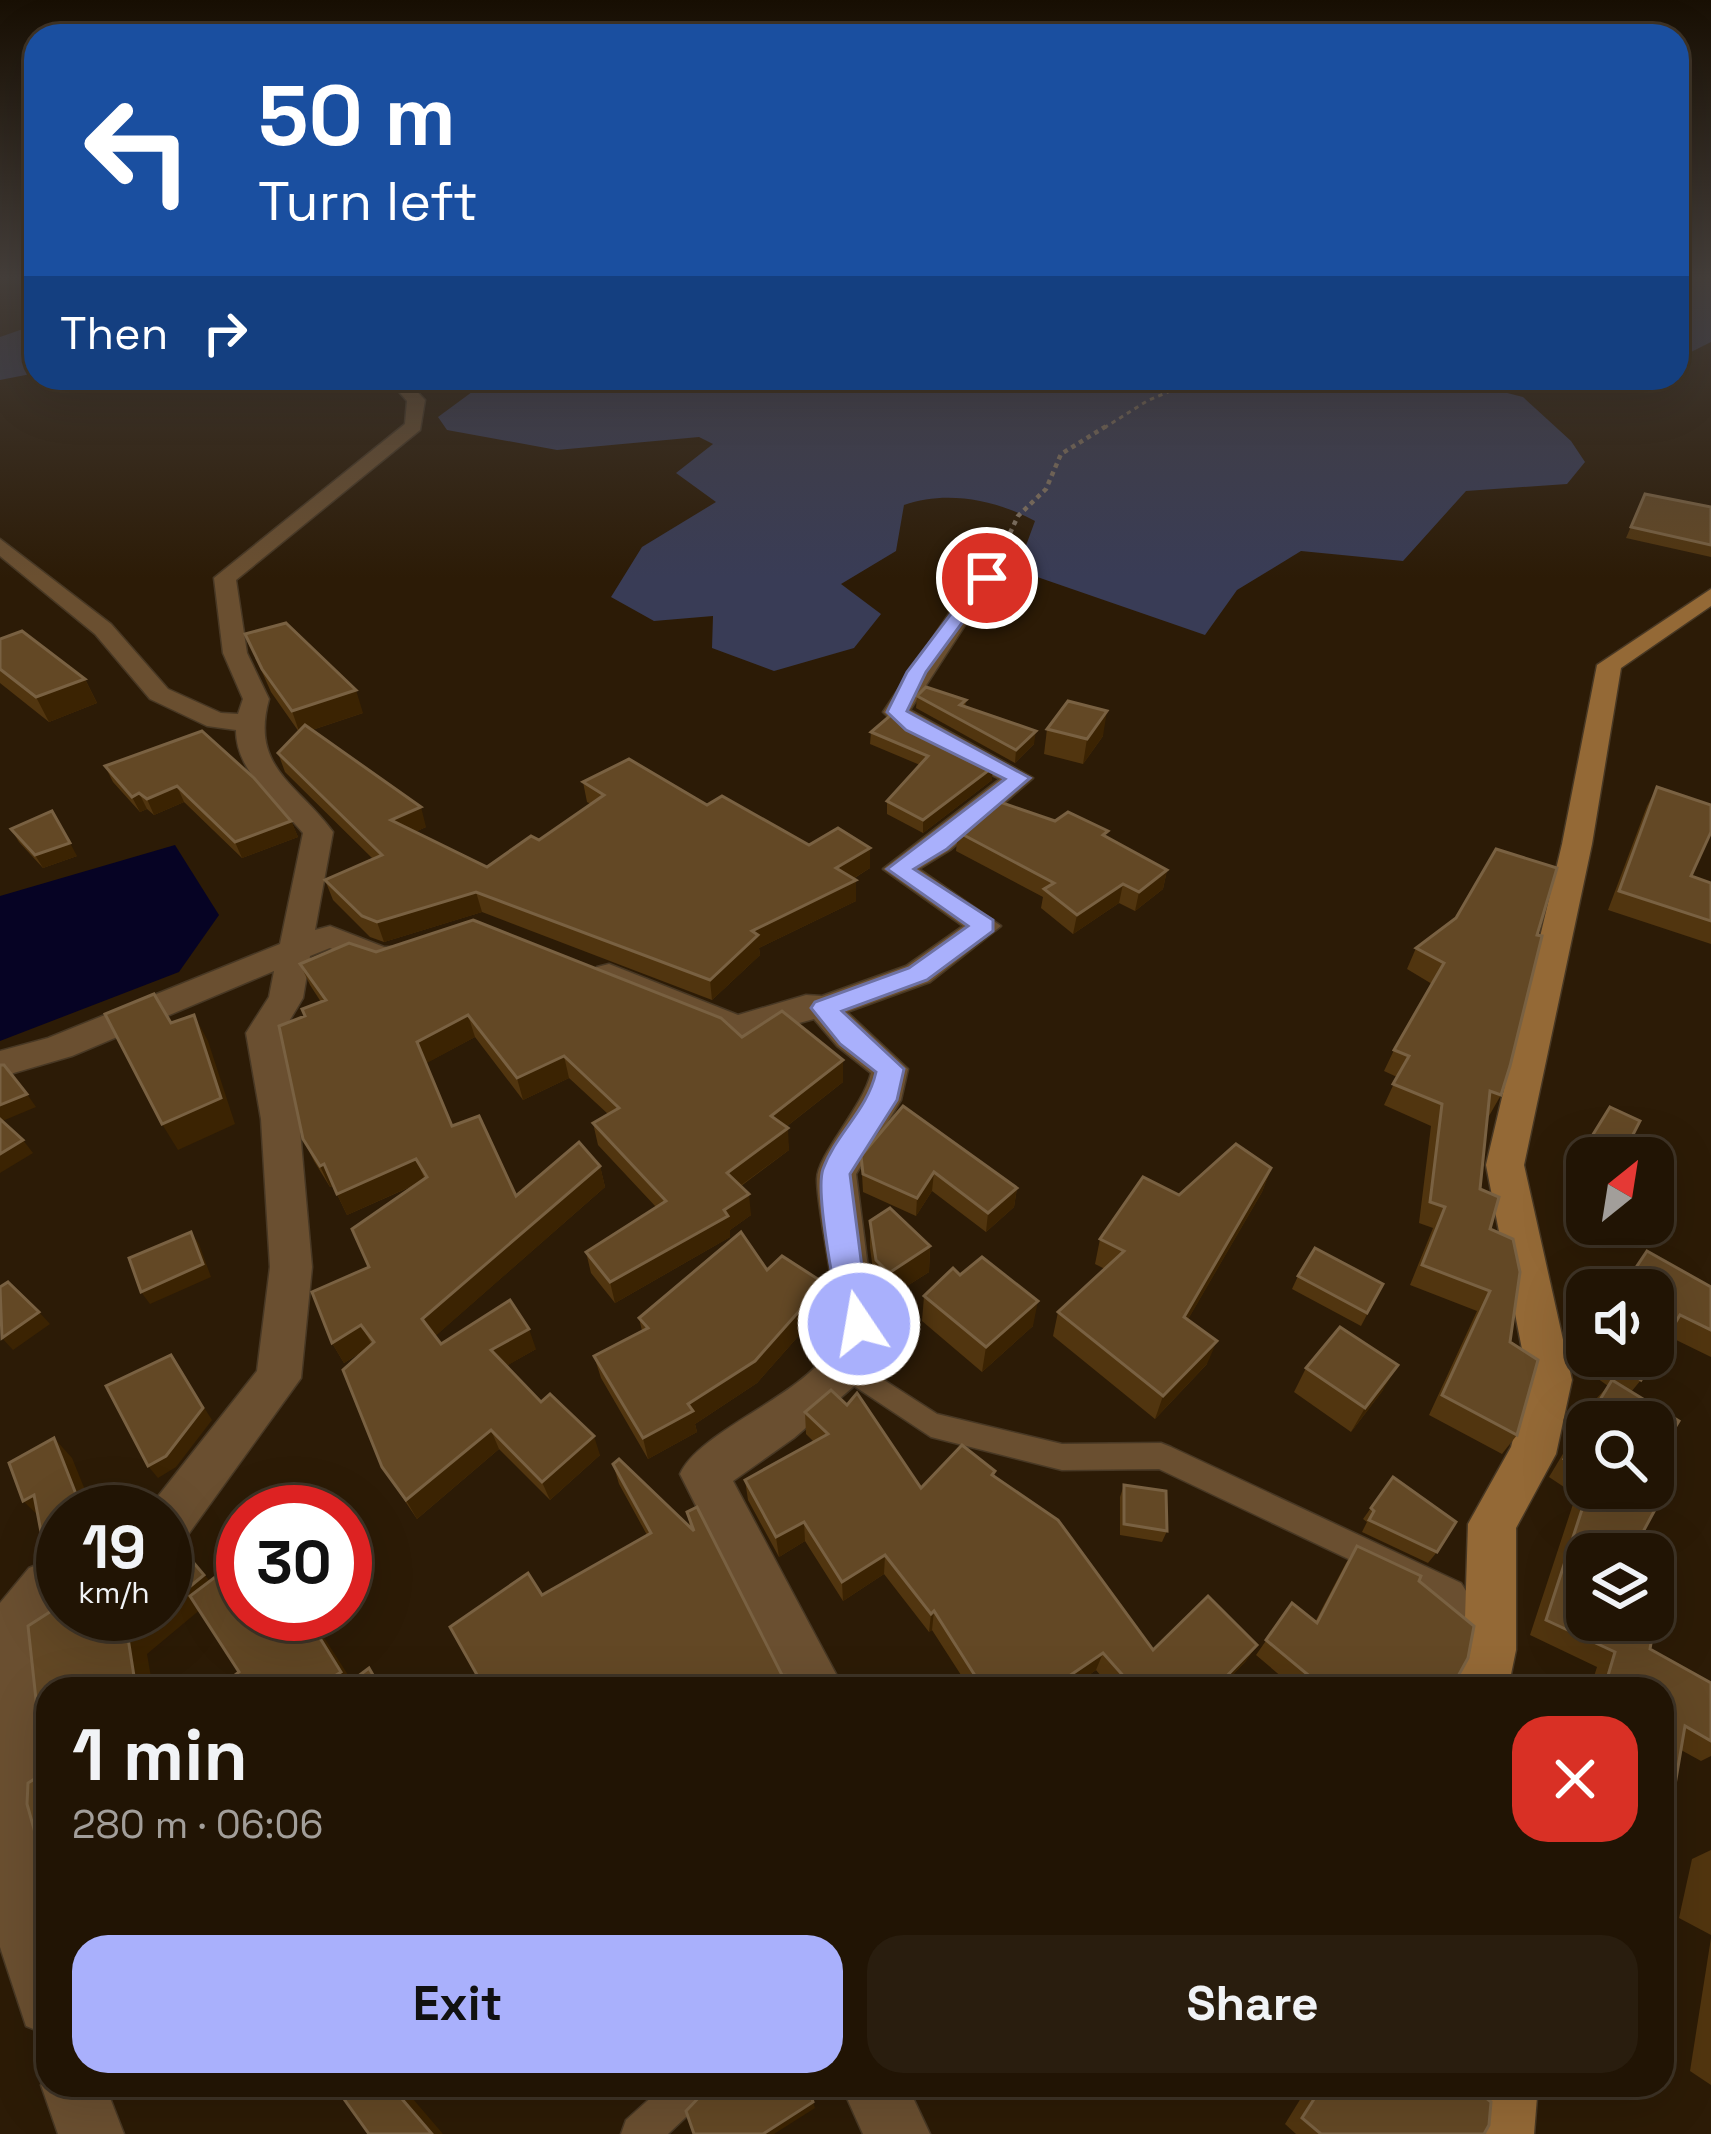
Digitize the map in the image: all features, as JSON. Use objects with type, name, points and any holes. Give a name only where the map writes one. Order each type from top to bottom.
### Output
[{"type":"street","points":[[192,1491],[279,1378],[289,1289],[280,1119],[264,1034],[286,998],[318,832],[272,786],[250,749],[246,723],[256,699],[235,653],[225,578],[414,426],[416,400],[406,390]]},
{"type":"street","points":[[0,545],[103,629],[159,694],[215,720],[246,723]]},
{"type":"street","points":[[572,961],[736,1028],[806,1007],[824,1008],[918,974],[985,926],[898,869],[939,844],[1019,778],[914,726],[896,712],[917,672],[974,600],[999,556]]},
{"type":"street","points":[[1483,1677],[1490,1650],[1492,1524],[1533,1454],[1550,1380],[1505,1165],[1577,844],[1609,664],[1711,596]]},
{"type":"street","points":[[0,1064],[59,1047],[330,936],[382,958],[422,946]]},
{"type":"street","points":[[811,1677],[704,1474],[778,1423],[844,1366],[859,1324],[848,1283],[836,1173],[883,1100],[890,1069],[849,1037],[824,1008]]},
{"type":"street","points":[[10,1604],[14,1894],[36,1965]]},
{"type":"street","points":[[77,2097],[91,2134]]},
{"type":"street","points":[[879,2097],[897,2134]]},
{"type":"street","points":[[1502,2134],[1505,2097]]},
{"type":"lane","points":[[844,1366],[931,1425],[1062,1457],[1162,1456],[1451,1593],[1490,1650]]},
{"type":"lane","points":[[640,2134],[680,2097]]},
{"type":"path","points":[[999,556],[1018,516],[1046,489],[1060,454],[1172,390]]},
{"type":"shaded area","points":[[475,390],[1495,390],[1523,397],[1571,441],[1585,462],[1567,484],[1466,491],[1403,561],[1301,551],[1237,590],[1205,635],[1017,570],[1035,521],[1020,514],[971,499],[937,498],[904,505],[896,551],[841,584],[881,614],[854,648],[774,671],[712,648],[713,616],[654,621],[611,597],[642,547],[716,502],[676,473],[713,444],[699,437],[557,450],[447,430],[438,417]]},
{"type":"shaded area","points":[[175,845],[219,915],[179,972],[0,1041],[0,896]]},
{"type":"building","points":[[1645,494],[1711,507],[1711,545],[1631,527]]},
{"type":"building","points":[[286,623],[356,690],[292,711],[262,669],[245,634]]},
{"type":"building","points":[[22,631],[85,679],[36,697],[0,669],[0,639]]},
{"type":"building","points":[[926,687],[966,700],[960,705],[1036,731],[1016,750],[917,696]]},
{"type":"building","points":[[1068,701],[1107,711],[1087,739],[1047,729]]},
{"type":"building","points":[[892,714],[993,767],[923,820],[887,801],[928,756],[871,732]]},
{"type":"building","points":[[305,725],[421,807],[391,820],[487,867],[531,836],[539,840],[604,795],[583,782],[629,759],[707,805],[722,796],[809,845],[838,828],[870,848],[836,868],[856,880],[752,931],[758,935],[710,980],[476,892],[377,922],[362,916],[325,880],[382,855],[278,753]]},
{"type":"building","points":[[202,731],[254,778],[291,821],[235,842],[177,786],[147,799],[139,793],[132,797],[105,766]]},
{"type":"building","points":[[1657,787],[1711,805],[1711,832],[1691,876],[1711,883],[1711,921],[1619,891]]},
{"type":"building","points":[[994,800],[1055,821],[1068,812],[1108,831],[1103,835],[1167,870],[1139,892],[1123,884],[1077,915],[1044,889],[1054,883],[958,832]]},
{"type":"building","points":[[52,811],[70,843],[35,855],[11,829]]},
{"type":"building","points":[[1496,849],[1557,868],[1537,935],[1542,936],[1510,1066],[1501,1095],[1490,1091],[1480,1189],[1499,1197],[1490,1229],[1513,1239],[1520,1272],[1510,1342],[1538,1360],[1517,1435],[1442,1395],[1490,1291],[1422,1265],[1445,1207],[1430,1202],[1442,1104],[1393,1084],[1409,1056],[1394,1050],[1444,963],[1416,948],[1456,918]]},
{"type":"building","points":[[473,920],[721,1018],[742,1037],[782,1011],[843,1060],[771,1116],[788,1128],[727,1173],[749,1194],[724,1210],[728,1216],[610,1282],[586,1252],[666,1201],[593,1123],[619,1108],[564,1056],[517,1078],[468,1015],[417,1042],[452,1126],[479,1116],[516,1196],[579,1142],[600,1166],[422,1319],[441,1344],[510,1300],[529,1329],[491,1350],[541,1402],[550,1394],[594,1436],[542,1482],[491,1430],[406,1500],[382,1467],[343,1370],[374,1342],[361,1325],[332,1343],[312,1292],[369,1267],[352,1229],[427,1177],[416,1159],[337,1194],[324,1164],[320,1166],[303,1139],[279,1026],[305,1016],[302,1009],[326,1000],[300,964],[349,943],[376,952]]},
{"type":"building","points":[[154,994],[171,1023],[194,1015],[221,1098],[162,1124],[105,1014]]},
{"type":"building","points":[[0,1065],[27,1094],[0,1105]]},
{"type":"building","points":[[903,1106],[1017,1188],[988,1213],[934,1172],[917,1198],[863,1174],[861,1156]]},
{"type":"building","points":[[1610,1107],[1640,1121],[1632,1137],[1591,1137]]},
{"type":"building","points":[[0,1119],[23,1140],[0,1154]]},
{"type":"building","points":[[1236,1144],[1271,1168],[1184,1317],[1217,1341],[1163,1396],[1058,1312],[1124,1251],[1100,1239],[1143,1177],[1179,1195]]},
{"type":"building","points":[[890,1208],[930,1246],[889,1273],[876,1260],[870,1221]]},
{"type":"building","points":[[191,1232],[203,1264],[141,1292],[129,1258]]},
{"type":"building","points":[[741,1232],[767,1270],[782,1256],[824,1283],[755,1361],[688,1404],[693,1411],[643,1438],[594,1356],[648,1328],[639,1318]]},
{"type":"building","points":[[1315,1248],[1383,1284],[1367,1313],[1298,1276]]},
{"type":"building","points":[[1647,1251],[1711,1287],[1711,1330],[1680,1315],[1674,1325],[1674,1269],[1635,1269]]},
{"type":"building","points":[[982,1257],[1038,1301],[986,1347],[924,1296],[953,1268],[960,1275]]},
{"type":"building","points":[[8,1282],[39,1312],[2,1338],[0,1287]]},
{"type":"building","points":[[1340,1327],[1398,1365],[1365,1408],[1306,1368]]},
{"type":"building","points":[[171,1355],[203,1408],[166,1456],[148,1466],[106,1386]]},
{"type":"building","points":[[1612,1380],[1646,1401],[1599,1401]]},
{"type":"building","points":[[831,1390],[847,1405],[857,1393],[921,1488],[962,1445],[995,1471],[992,1475],[1058,1520],[1153,1650],[1208,1596],[1257,1645],[1226,1677],[1124,1677],[1103,1653],[1068,1677],[976,1677],[934,1611],[931,1614],[885,1555],[842,1582],[804,1522],[776,1537],[745,1480],[828,1434],[805,1412]]},
{"type":"building","points":[[54,1438],[72,1485],[36,1485],[36,1506],[34,1495],[23,1501],[9,1463]]},
{"type":"building","points":[[619,1459],[694,1531],[687,1512],[697,1507],[782,1675],[807,1677],[478,1677],[450,1627],[528,1573],[542,1595],[651,1533],[613,1464]]},
{"type":"building","points":[[1393,1477],[1456,1522],[1437,1552],[1369,1520],[1371,1508]]},
{"type":"building","points":[[1124,1485],[1166,1491],[1167,1531],[1124,1524]]},
{"type":"building","points":[[1582,1509],[1655,1509],[1642,1533],[1574,1533]]},
{"type":"building","points":[[1357,1546],[1421,1576],[1419,1581],[1474,1626],[1468,1658],[1458,1677],[1311,1677],[1266,1640],[1292,1603],[1317,1623]]},
{"type":"building","points":[[1566,1559],[1566,1629],[1546,1620]]},
{"type":"building","points":[[192,1561],[204,1575],[192,1585]]},
{"type":"building","points":[[216,1576],[216,1636],[192,1594]]},
{"type":"building","points":[[36,1621],[36,1641],[128,1641],[134,1677],[36,1677],[36,1700],[28,1626]]},
{"type":"building","points":[[219,1641],[322,1641],[341,1672],[333,1677],[233,1677],[239,1672]]},
{"type":"building","points":[[1591,1641],[1651,1641],[1650,1649],[1711,1683],[1711,1741],[1685,1726],[1674,1791],[1674,1677],[1608,1677],[1615,1652]]},
{"type":"building","points":[[36,1778],[36,1836],[27,1804],[28,1783]]},
{"type":"building","points":[[343,2097],[400,2097],[432,2134],[369,2134]]},
{"type":"building","points":[[699,2097],[811,2097],[813,2102],[763,2134],[694,2134],[686,2111]]},
{"type":"building","points":[[1315,2097],[1485,2097],[1491,2102],[1484,2134],[1321,2134],[1302,2118]]},
{"type":"route","points":[[859,1324],[848,1283],[836,1173],[883,1100],[890,1069],[849,1037],[824,1008],[918,974],[985,926],[898,869],[939,844],[1019,778],[914,726],[896,712],[917,672],[987,578]]}]
